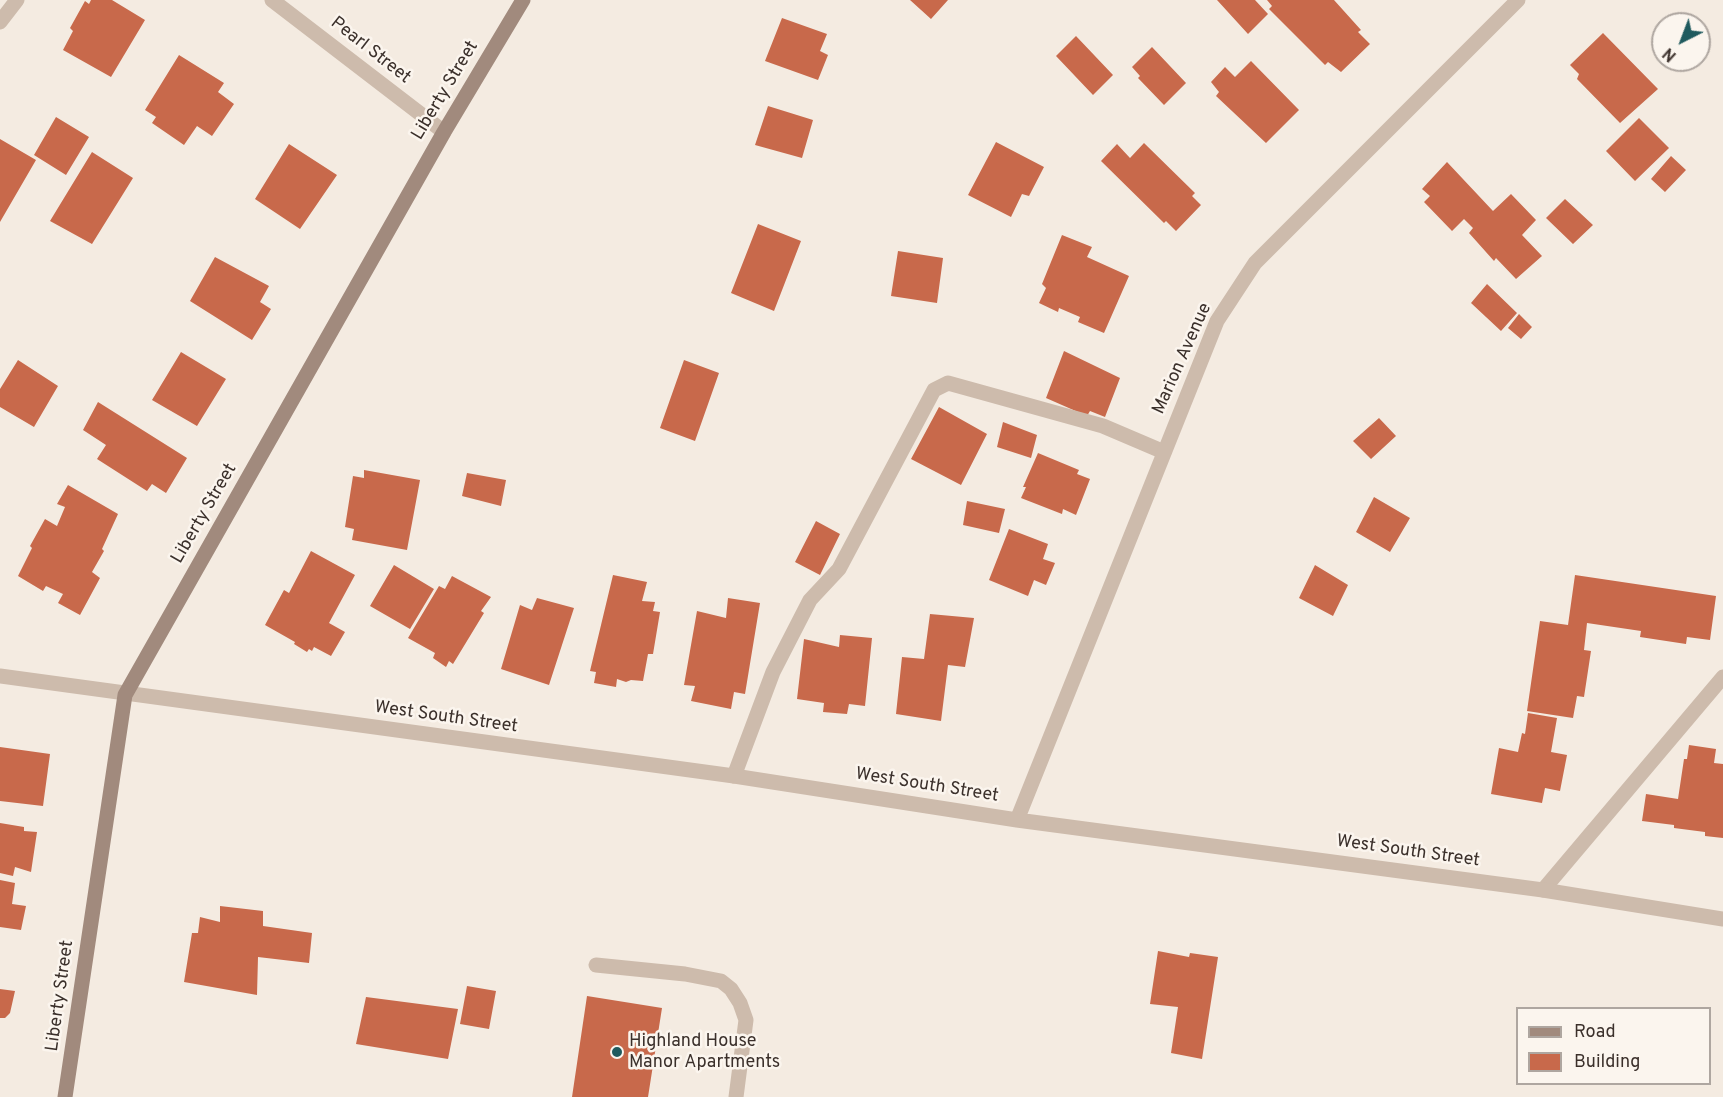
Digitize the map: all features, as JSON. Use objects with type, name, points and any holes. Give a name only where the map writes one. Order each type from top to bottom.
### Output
[{"type":"street","points":[[0,21],[17,0]]},
{"type":"street","name":"Pearl Street","points":[[272,0],[444,132]]},
{"type":"street","name":"Liberty Street","points":[[65,1097],[125,695],[444,132],[523,0]]},
{"type":"street","name":"Marion Avenue","points":[[1017,820],[1217,321],[1255,263],[1518,0]]},
{"type":"street","points":[[734,776],[773,672],[810,600],[839,569],[934,390],[948,383],[960,386],[1103,426],[1164,453]]},
{"type":"street","name":"West South Street","points":[[0,676],[125,695],[734,776],[1017,820],[1543,890],[1723,919]]},
{"type":"street","points":[[1543,890],[1723,677]]},
{"type":"street","points":[[596,965],[703,977],[721,981],[731,989],[740,1003],[746,1020],[736,1097]]},
{"type":"building","points":[[91,0],[112,0],[145,20],[111,77],[63,50],[73,31],[70,28],[85,1],[89,4]]},
{"type":"building","points":[[910,0],[948,0],[931,19]]},
{"type":"building","points":[[1217,0],[1255,0],[1268,14],[1248,34]]},
{"type":"building","points":[[1267,0],[1334,0],[1361,30],[1358,32],[1370,44],[1341,72],[1328,62],[1325,65],[1269,9],[1272,6]]},
{"type":"building","points":[[782,18],[827,34],[820,51],[828,55],[818,80],[765,61]]},
{"type":"building","points":[[1603,33],[1658,89],[1620,123],[1577,79],[1579,74],[1570,65]]},
{"type":"building","points":[[1076,36],[1113,75],[1093,95],[1056,56]]},
{"type":"building","points":[[1152,47],[1186,83],[1164,105],[1138,78],[1140,76],[1132,67]]},
{"type":"building","points":[[179,55],[224,83],[218,92],[234,104],[212,136],[197,126],[184,145],[152,123],[156,117],[145,110]]},
{"type":"building","points":[[1251,61],[1299,110],[1266,143],[1216,96],[1219,92],[1211,82],[1225,67],[1235,77]]},
{"type":"building","points":[[768,106],[813,120],[802,158],[755,145]]},
{"type":"building","points":[[56,117],[89,137],[66,175],[34,155]]},
{"type":"building","points":[[1639,118],[1669,148],[1635,181],[1606,151]]},
{"type":"building","points":[[0,139],[36,160],[0,222]]},
{"type":"building","points":[[996,142],[1044,167],[1029,196],[1022,194],[1011,217],[968,195]]},
{"type":"building","points":[[1144,143],[1195,193],[1192,196],[1201,205],[1176,231],[1166,221],[1164,223],[1101,161],[1117,144],[1130,158]]},
{"type":"building","points":[[289,144],[337,175],[300,229],[255,199]]},
{"type":"building","points":[[92,152],[133,178],[92,244],[50,221]]},
{"type":"building","points":[[1671,156],[1686,170],[1665,192],[1651,179]]},
{"type":"building","points":[[1447,162],[1493,211],[1511,194],[1536,220],[1522,235],[1542,256],[1516,279],[1496,258],[1494,261],[1469,233],[1473,228],[1464,219],[1452,231],[1424,202],[1430,196],[1422,189]]},
{"type":"building","points":[[1565,199],[1593,225],[1573,244],[1546,218]]},
{"type":"building","points":[[758,224],[801,241],[774,311],[731,293]]},
{"type":"building","points":[[1062,235],[1092,247],[1087,257],[1129,276],[1104,333],[1078,322],[1080,317],[1059,308],[1058,312],[1039,303],[1046,288],[1042,284]]},
{"type":"building","points":[[898,251],[943,258],[937,303],[891,296]]},
{"type":"building","points":[[215,257],[269,286],[260,302],[271,309],[252,340],[190,301]]},
{"type":"building","points":[[1487,284],[1517,313],[1501,331],[1471,303]]},
{"type":"building","points":[[1519,314],[1532,327],[1521,339],[1508,328]]},
{"type":"building","points":[[1064,351],[1120,378],[1105,417],[1090,411],[1087,416],[1046,398]]},
{"type":"building","points":[[181,352],[226,379],[197,426],[152,400]]},
{"type":"building","points":[[18,360],[58,386],[34,427],[0,407],[0,389]]},
{"type":"building","points":[[684,360],[719,373],[695,441],[660,428]]},
{"type":"building","points":[[98,402],[187,458],[166,493],[152,484],[147,491],[97,459],[106,445],[83,430]]},
{"type":"building","points":[[939,407],[987,434],[961,485],[911,459]]},
{"type":"building","points":[[1379,418],[1396,436],[1371,459],[1353,441]]},
{"type":"building","points":[[1003,422],[1037,435],[1031,458],[997,447]]},
{"type":"building","points":[[1038,453],[1079,470],[1077,474],[1090,479],[1076,515],[1063,509],[1062,514],[1021,498],[1026,487],[1023,487]]},
{"type":"building","points":[[364,470],[420,480],[407,550],[352,540],[354,529],[345,527],[353,476],[364,478]]},
{"type":"building","points":[[467,473],[506,480],[501,506],[462,496]]},
{"type":"building","points":[[68,485],[118,514],[102,549],[104,551],[92,572],[100,578],[80,615],[58,603],[63,594],[46,586],[43,591],[18,576],[32,548],[30,546],[45,519],[57,526],[65,507],[57,504]]},
{"type":"building","points":[[1374,497],[1410,518],[1390,552],[1356,532]]},
{"type":"building","points":[[967,501],[1005,509],[999,533],[963,525]]},
{"type":"building","points":[[816,521],[840,534],[820,575],[795,562]]},
{"type":"building","points":[[1009,529],[1048,544],[1043,559],[1055,563],[1046,585],[1034,580],[1028,596],[989,580]]},
{"type":"building","points":[[311,551],[355,575],[329,623],[345,632],[331,656],[314,647],[312,651],[309,649],[307,652],[294,644],[295,642],[265,625],[284,590],[289,593]]},
{"type":"building","points":[[394,565],[434,589],[410,629],[370,606]]},
{"type":"building","points":[[1315,565],[1348,585],[1333,616],[1299,598]]},
{"type":"building","points":[[613,575],[647,582],[642,601],[655,602],[653,611],[660,612],[653,654],[648,654],[643,681],[626,682],[617,679],[616,687],[594,683],[596,672],[590,671]]},
{"type":"building","points":[[1575,575],[1716,596],[1710,640],[1687,637],[1686,644],[1640,637],[1641,631],[1587,623],[1584,650],[1591,651],[1584,697],[1577,696],[1573,718],[1527,711],[1540,621],[1568,625]]},
{"type":"building","points":[[452,576],[491,597],[481,611],[484,613],[453,664],[449,661],[446,667],[433,658],[435,653],[408,638],[439,586],[445,589]]},
{"type":"building","points":[[537,598],[574,608],[549,685],[501,669],[520,605],[532,610]]},
{"type":"building","points":[[728,598],[760,603],[745,694],[734,692],[731,709],[691,701],[695,686],[684,685],[697,611],[726,618]]},
{"type":"building","points":[[930,614],[974,618],[965,667],[948,665],[941,721],[896,714],[902,657],[924,659]]},
{"type":"building","points":[[840,635],[872,638],[865,706],[849,704],[847,714],[823,712],[824,703],[797,699],[804,639],[839,647]]},
{"type":"building","points":[[1528,713],[1557,718],[1551,752],[1567,755],[1560,791],[1545,788],[1542,803],[1491,794],[1499,748],[1518,752],[1522,733],[1525,734]]},
{"type":"building","points":[[1689,745],[1716,749],[1714,763],[1723,764],[1723,838],[1705,836],[1705,832],[1674,828],[1674,825],[1642,821],[1646,794],[1678,799],[1684,759],[1687,759]]},
{"type":"building","points":[[0,747],[50,754],[43,806],[0,801]]},
{"type":"building","points":[[0,823],[24,827],[24,831],[37,832],[31,872],[15,867],[13,876],[0,873]]},
{"type":"building","points":[[0,880],[15,883],[12,904],[26,906],[21,930],[0,927]]},
{"type":"building","points":[[220,906],[263,911],[263,926],[312,933],[309,963],[258,957],[257,995],[184,982],[192,933],[198,933],[200,917],[220,922]]},
{"type":"building","points":[[1158,951],[1189,957],[1190,953],[1218,957],[1202,1059],[1171,1053],[1178,1007],[1150,1004]]},
{"type":"building","points":[[467,986],[496,991],[489,1029],[460,1024]]},
{"type":"building","points":[[0,989],[15,991],[10,1013],[5,1018],[0,1018]]},
{"type":"building","name":"Highland House Manor Apartments","points":[[587,996],[662,1008],[648,1097],[572,1097]]},
{"type":"building","points":[[366,997],[458,1009],[448,1059],[356,1044]]},
{"type":"place","name":"Highland House Manor Apartments","points":[[617,1052]]}]
